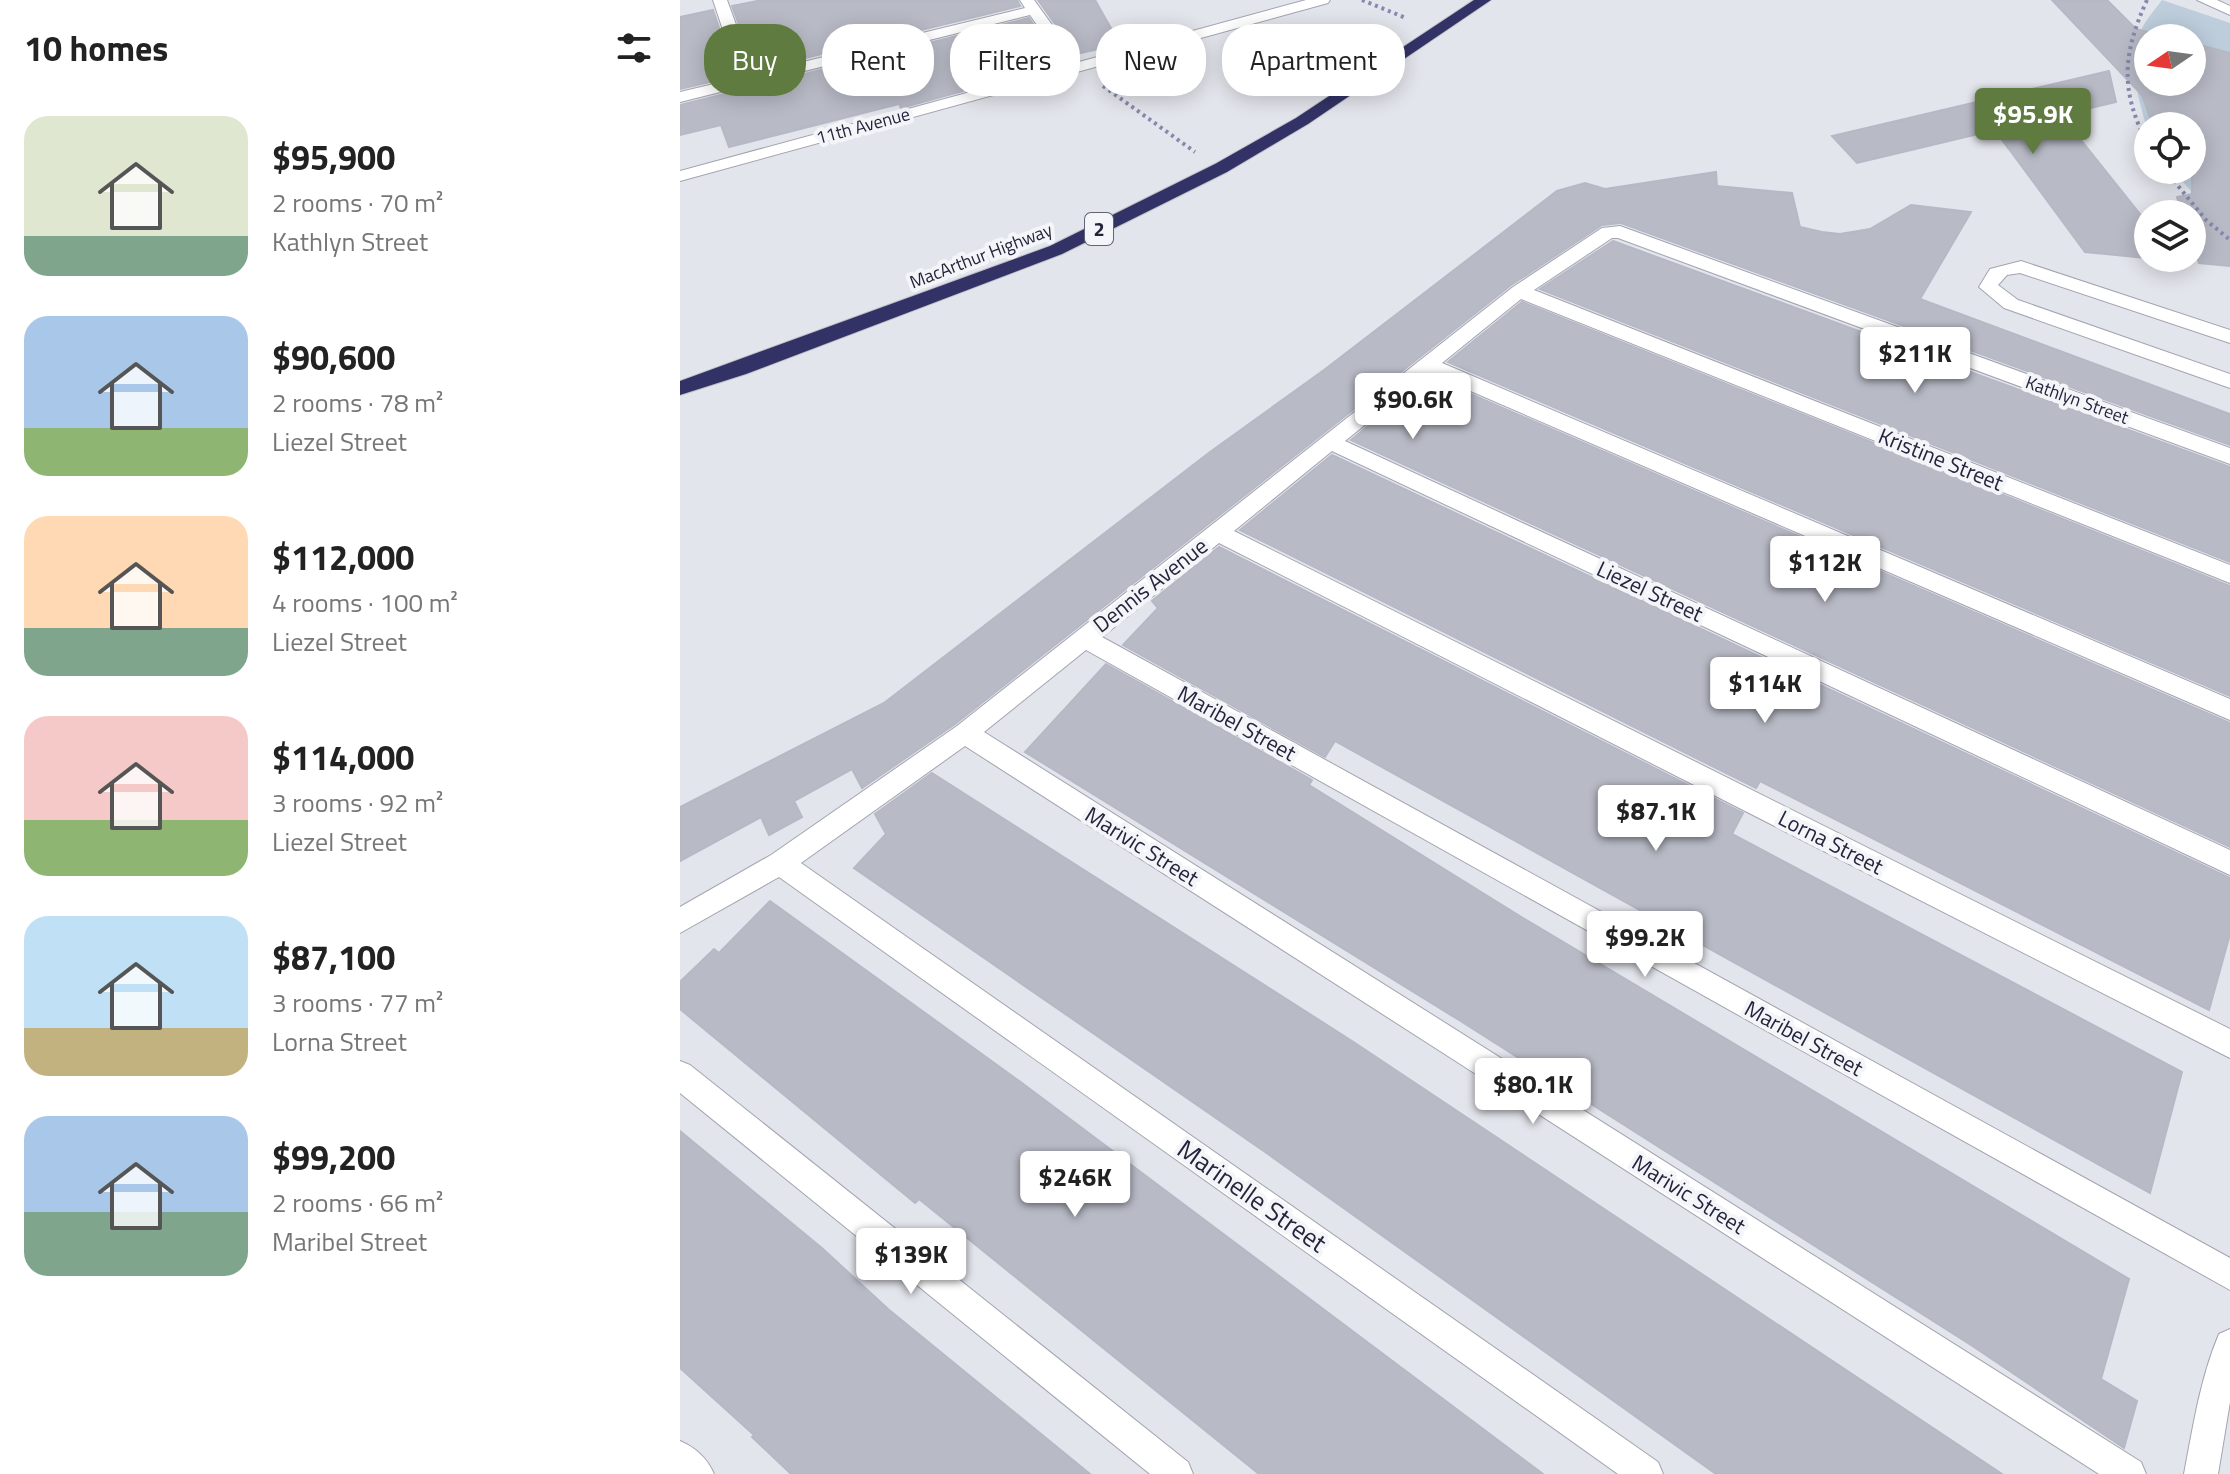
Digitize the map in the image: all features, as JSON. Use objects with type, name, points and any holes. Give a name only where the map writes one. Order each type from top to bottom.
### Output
[{"type":"highway","name":"MacArthur Highway","points":[[680,388],[739,369],[1056,250],[1221,168],[1302,121],[1484,0]]},
{"type":"street","points":[[720,0],[728,24]]},
{"type":"street","points":[[1241,0],[1255,19]]},
{"type":"street","name":"11th Avenue","points":[[1080,67],[1323,0]]},
{"type":"street","points":[[2204,0],[2230,11]]},
{"type":"street","points":[[806,65],[1030,5],[1044,24]]},
{"type":"street","points":[[680,97],[704,91]]},
{"type":"street","name":"11th Avenue","points":[[680,176],[973,96]]},
{"type":"street","name":"Dennis Avenue","points":[[680,921],[780,863],[965,733],[1519,291],[1608,232]]},
{"type":"street","name":"Kathlyn Street","points":[[1608,232],[1620,232],[2230,456]]},
{"type":"street","points":[[2230,337],[2021,267],[1998,271],[1988,287],[2011,304],[2230,381]]},
{"type":"street","name":"Kristine Street","points":[[1519,291],[2230,574]]},
{"type":"street","points":[[1427,364],[2230,710]]},
{"type":"street","name":"Liezel Street","points":[[1330,442],[2230,863]]},
{"type":"street","name":"Lorna Street","points":[[1217,532],[2230,1044]]},
{"type":"street","name":"Maribel Street","points":[[1084,638],[2230,1275]]},
{"type":"street","name":"Marivic Street","points":[[965,733],[2129,1474]]},
{"type":"street","name":"Marinelle Street","points":[[780,863],[1646,1474]]},
{"type":"street","points":[[680,1075],[1176,1474]]},
{"type":"street","points":[[2201,1474],[2222,1396],[2230,1345]]},
{"type":"street","points":[[680,1458],[697,1474]]},
{"type":"path","points":[[1362,0],[1408,18],[1446,27]]},
{"type":"path","points":[[2134,116],[2125,83],[2126,55],[2147,0]]},
{"type":"path","points":[[1080,71],[1221,168]]},
{"type":"path","points":[[2176,184],[2206,220],[2230,240]]},
{"type":"shaded area","points":[[2162,0],[2230,23],[2230,231],[2206,206],[2206,200],[2200,200],[2185,184],[2206,184],[2206,112],[2142,112],[2138,96],[2206,96],[2206,24],[2145,24]]},
{"type":"building","points":[[762,0],[1017,0],[1020,6],[934,27],[934,24],[822,24],[822,54],[806,58],[806,24],[739,24],[732,6]]},
{"type":"building","points":[[1038,0],[1095,0],[1109,24],[1096,24],[1096,50],[1080,53],[1080,24],[1055,24]]},
{"type":"building","points":[[2052,0],[2107,0],[2134,27],[2134,87]]},
{"type":"building","points":[[713,10],[718,24],[704,24],[704,83],[680,89],[680,17]]},
{"type":"building","points":[[1029,18],[1033,24],[1005,24]]},
{"type":"building","points":[[950,38],[950,94],[901,108],[899,104],[729,147],[721,125],[680,135],[680,105],[716,96],[806,96],[806,74],[822,70],[822,96],[934,96],[934,42]]},
{"type":"building","points":[[2206,47],[2230,53],[2230,266],[2206,264],[2206,200],[2178,200],[2177,197],[2192,194],[2192,184],[2206,184],[2206,112],[2148,112],[2142,96],[2206,96]]},
{"type":"building","points":[[2109,71],[2116,102],[2061,115],[2134,206],[2134,257],[2085,252],[2009,149],[2012,147],[2008,148],[1995,130],[1857,163],[1832,136]]},
{"type":"building","points":[[1716,172],[1717,186],[1792,193],[1800,227],[1822,232],[1840,234],[1870,229],[1911,205],[1971,212],[1920,299],[2230,414],[2230,445],[1621,223],[1602,225],[1511,285],[955,724],[862,788],[852,769],[794,801],[802,817],[769,835],[761,817],[680,861],[680,807],[884,703],[1557,191],[1585,183],[1605,189]]},
{"type":"building","points":[[1613,241],[2230,467],[2230,562],[1540,289]]},
{"type":"building","points":[[1522,302],[2230,586],[2230,696],[1448,362]]},
{"type":"building","points":[[1429,376],[2230,723],[2230,847],[1351,440]]},
{"type":"building","points":[[1332,455],[2230,878],[2230,934],[2209,1010],[1760,781],[1756,788],[1240,530]]},
{"type":"building","points":[[1219,547],[1743,813],[1732,834],[2182,1072],[2150,1193],[1335,741],[1325,757],[1123,645],[1158,608],[1152,601]]},
{"type":"building","points":[[1106,664],[1312,780],[1309,785],[1523,918],[2129,1279],[2101,1379],[2137,1401],[2124,1448],[1971,1345],[1459,1020],[1025,752]]},
{"type":"building","points":[[932,773],[1352,1041],[2002,1474],[1716,1474],[1268,1154],[854,868],[886,834],[875,814]]},
{"type":"building","points":[[770,901],[1022,1083],[1543,1474],[1259,1474],[919,1199],[915,1203],[680,1009],[680,982],[714,949],[719,953]]},
{"type":"building","points":[[680,1131],[823,1249],[888,1309],[1090,1474],[791,1474],[752,1437],[754,1435],[680,1368]]}]
